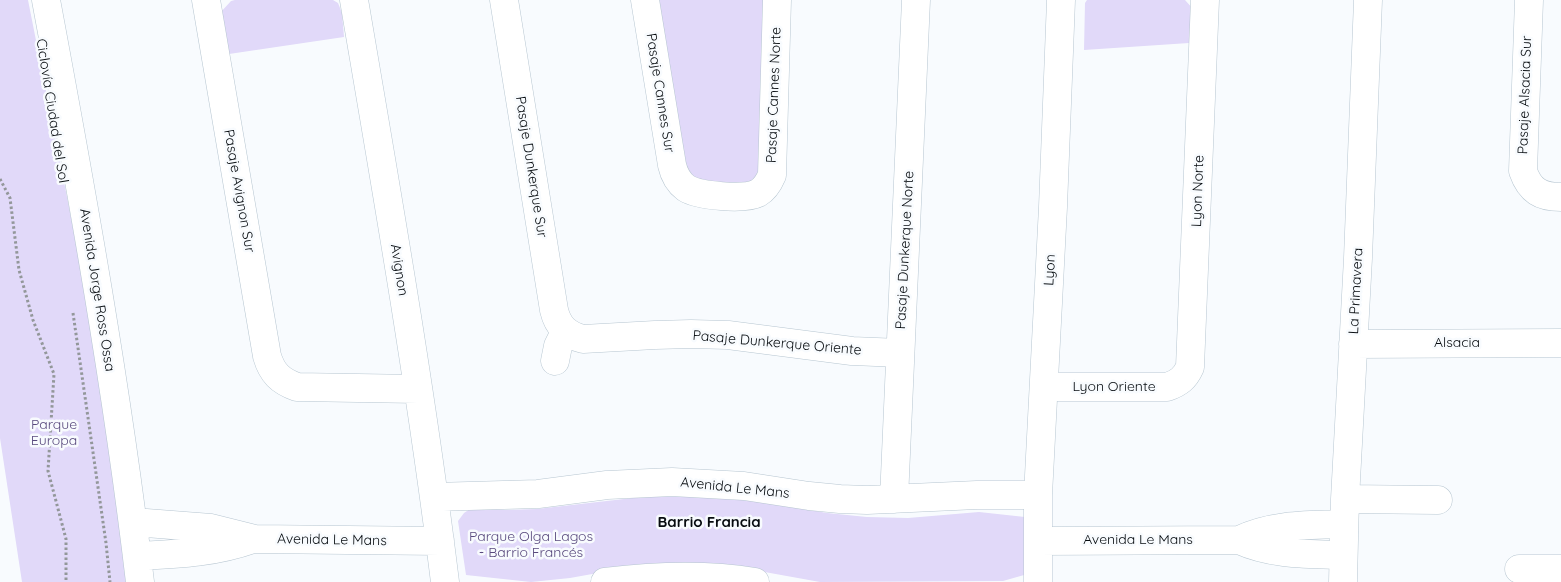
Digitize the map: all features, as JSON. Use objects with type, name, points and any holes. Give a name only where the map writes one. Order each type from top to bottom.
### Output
[{"type":"street","name":"Avenida Jorge Ross Ossa","points":[[46,0],[96,279],[139,569]]},
{"type":"street","name":"Pasaje Avignon Sur","points":[[206,0],[267,356],[273,372],[287,384],[297,387],[418,389]]},
{"type":"street","name":"Avignon","points":[[354,0],[388,196],[434,497],[445,582]]},
{"type":"street","name":"Pasaje Dunkerque Sur","points":[[504,0],[554,310],[565,332]]},
{"type":"street","name":"Pasaje Cannes Sur","points":[[645,0],[672,165],[677,178],[681,184],[693,191],[722,196],[751,195],[765,188]]},
{"type":"street","name":"Pasaje Cannes Norte","points":[[765,188],[769,182],[772,167],[777,0]]},
{"type":"street","name":"Pasaje Dunkerque Norte","points":[[894,499],[916,0]]},
{"type":"street","name":"Lyon","points":[[1038,582],[1038,495],[1053,207],[1061,0]]},
{"type":"street","name":"Lyon Norte","points":[[1182,379],[1187,374],[1191,360],[1205,0]]},
{"type":"street","name":"La Primavera","points":[[1343,582],[1368,0]]},
{"type":"street","name":"Pasaje Alsacia Sur","points":[[1529,0],[1523,171],[1526,181],[1540,194],[1561,197]]},
{"type":"street","name":"Pasaje Dunkerque Oriente","points":[[565,332],[573,337],[583,339],[673,334],[728,336],[852,351],[900,353]]},
{"type":"street","points":[[555,361],[558,346],[565,332]]},
{"type":"street","name":"Alsacia","points":[[1353,344],[1561,343]]},
{"type":"street","name":"Lyon Oriente","points":[[1044,387],[1167,387],[1176,384],[1182,379]]},
{"type":"street","name":"Avenida Le Mans","points":[[434,497],[538,494],[607,485],[672,482],[744,486],[840,499],[1038,495]]},
{"type":"street","name":"Avenida Le Mans","points":[[1239,540],[1260,531],[1345,511],[1438,500]]},
{"type":"street","name":"Avenida Le Mans","points":[[133,522],[211,528],[255,539],[440,542]]},
{"type":"street","name":"Avenida Le Mans","points":[[139,569],[255,539]]},
{"type":"street","name":"Avenida Le Mans","points":[[1038,541],[1239,540],[1274,551],[1343,555]]},
{"type":"street","points":[[1519,570],[1561,569]]},
{"type":"street","points":[[605,582],[672,577],[755,582]]},
{"type":"path","points":[[0,179],[10,198],[19,270],[33,320],[54,374],[48,471],[66,539],[66,582]]},
{"type":"path","points":[[73,309],[110,582]]},
{"type":"green space","name":"Parque Europa","points":[[0,0],[28,0],[101,378],[128,582],[22,582],[0,438]]},
{"type":"green space","points":[[333,0],[338,3],[342,13],[344,37],[229,54],[220,13],[231,1]]},
{"type":"green space","points":[[659,0],[771,0],[759,181],[701,186],[683,169]]},
{"type":"green space","points":[[1087,0],[1185,0],[1194,10],[1189,43],[1084,50],[1085,3]]},
{"type":"green space","name":"Parque Olga Lagos - Barrio Francés","points":[[684,495],[777,504],[827,513],[867,517],[908,518],[979,512],[1025,517],[1024,575],[1003,581],[820,582],[748,569],[609,571],[531,582],[466,575],[458,521],[470,509],[537,509],[650,496]]},
{"type":"district","name":"Barrio Francia","points":[[709,522]]}]
